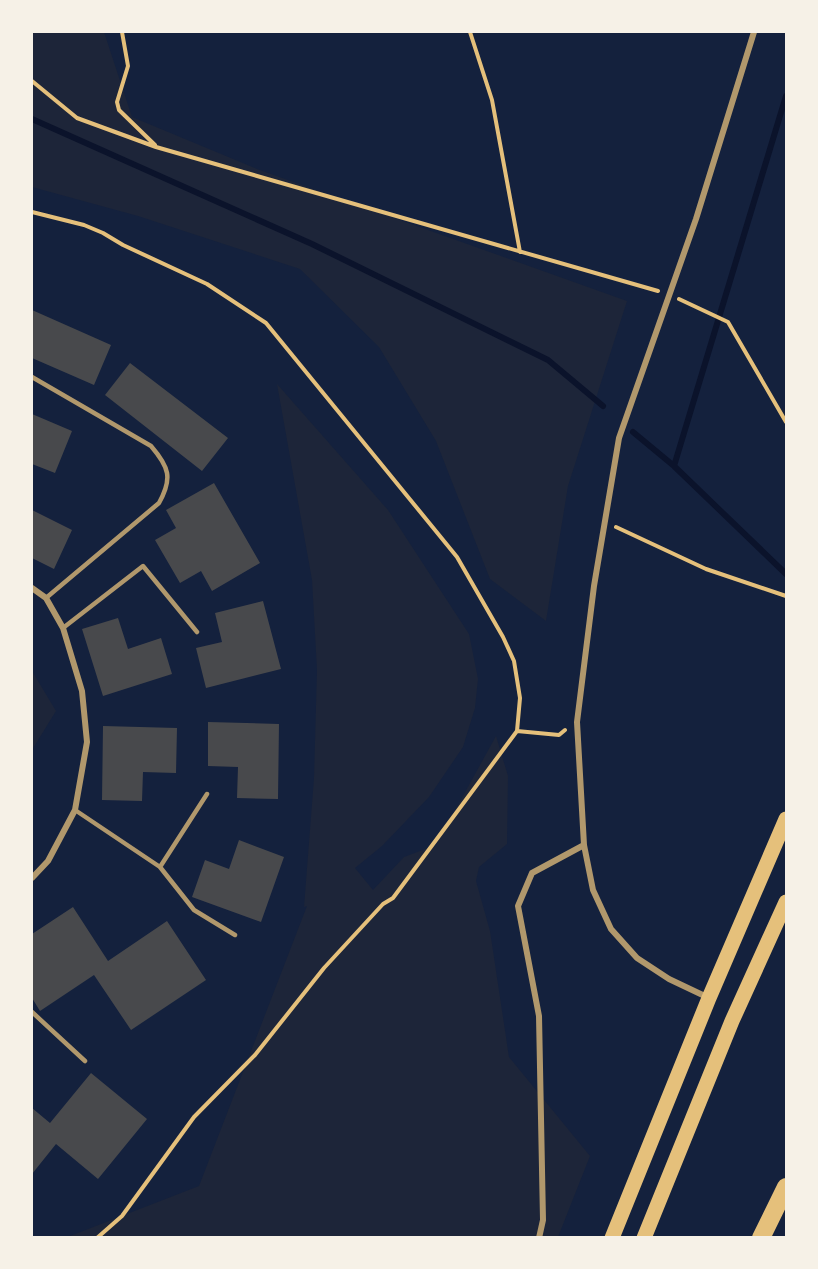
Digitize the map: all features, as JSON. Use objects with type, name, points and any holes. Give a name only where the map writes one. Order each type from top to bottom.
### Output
[{"type":"highway","points":[[761,1238],[786,1187]]},
{"type":"main road","points":[[612,1238],[709,998],[786,819]]},
{"type":"main road","points":[[644,1238],[732,1021],[786,902]]},
{"type":"street","points":[[709,998],[669,979],[637,958],[611,929],[593,890],[584,844],[577,722],[619,438],[696,219],[754,32]]},
{"type":"street","points":[[32,588],[46,598],[63,628],[82,691],[87,742],[75,810],[48,861],[32,878]]},
{"type":"street","points":[[538,1238],[543,1220],[539,1016],[518,906],[532,873],[584,844]]},
{"type":"lane","points":[[32,377],[152,446],[163,459],[168,476],[167,489],[159,502],[46,598]]},
{"type":"lane","points":[[63,628],[143,566],[197,632]]},
{"type":"lane","points":[[160,867],[207,794]]},
{"type":"lane","points":[[75,810],[160,867],[194,910],[235,935]]},
{"type":"lane","points":[[32,1012],[85,1061]]},
{"type":"path","points":[[122,32],[128,66],[117,102],[119,110],[156,147]]},
{"type":"path","points":[[470,32],[492,100],[520,252]]},
{"type":"path","points":[[32,81],[77,118],[156,147],[668,294],[728,322],[786,422]]},
{"type":"path","points":[[32,212],[84,225],[103,233],[123,245],[207,284],[266,323],[457,558],[503,637],[514,661],[520,698],[517,731],[393,898],[383,904],[324,968],[255,1055],[195,1117],[122,1216],[104,1235],[97,1238]]},
{"type":"path","points":[[605,522],[706,568],[786,596]]},
{"type":"path","points":[[517,731],[559,735],[577,722]]},
{"type":"shaded area","points":[[32,32],[104,32],[132,117],[257,169],[627,301],[568,486],[546,621],[490,579],[436,441],[379,347],[300,269],[138,216],[32,187]]},
{"type":"shaded area","points":[[277,384],[388,510],[469,634],[478,679],[475,708],[463,747],[429,797],[382,846],[355,868],[373,890],[404,857],[436,845],[496,736],[508,776],[507,844],[479,867],[476,881],[490,931],[509,1057],[590,1156],[558,1237],[65,1238],[199,1186],[307,906],[304,907],[314,778],[317,670],[312,580]]},
{"type":"shaded area","points":[[32,671],[56,711],[32,750]]},
{"type":"building","points":[[32,310],[111,345],[94,385],[32,358]]},
{"type":"building","points":[[130,363],[228,438],[202,471],[105,395]]},
{"type":"building","points":[[32,414],[72,431],[55,473],[32,464]]},
{"type":"building","points":[[214,483],[260,563],[212,591],[201,571],[180,583],[155,540],[176,528],[166,510]]},
{"type":"building","points":[[32,510],[72,530],[54,569],[32,558]]},
{"type":"building","points":[[263,601],[281,669],[206,688],[196,648],[222,642],[215,613]]},
{"type":"building","points":[[118,618],[128,649],[161,638],[172,674],[103,696],[82,629]]},
{"type":"building","points":[[208,722],[279,724],[278,799],[237,798],[238,767],[208,766]]},
{"type":"building","points":[[103,726],[177,728],[176,773],[143,772],[142,801],[102,800]]},
{"type":"building","points":[[239,840],[284,857],[261,922],[192,897],[205,860],[229,869]]},
{"type":"building","points":[[73,907],[108,961],[167,921],[206,980],[131,1030],[94,975],[40,1011],[32,998],[32,934]]},
{"type":"building","points":[[91,1073],[147,1119],[98,1179],[56,1144],[32,1174],[32,1108],[50,1123]]},
{"type":"waterway","points":[[674,466],[786,96]]},
{"type":"waterway","points":[[32,119],[312,244],[548,360],[603,406]]},
{"type":"waterway","points":[[633,432],[674,466],[786,574]]}]
